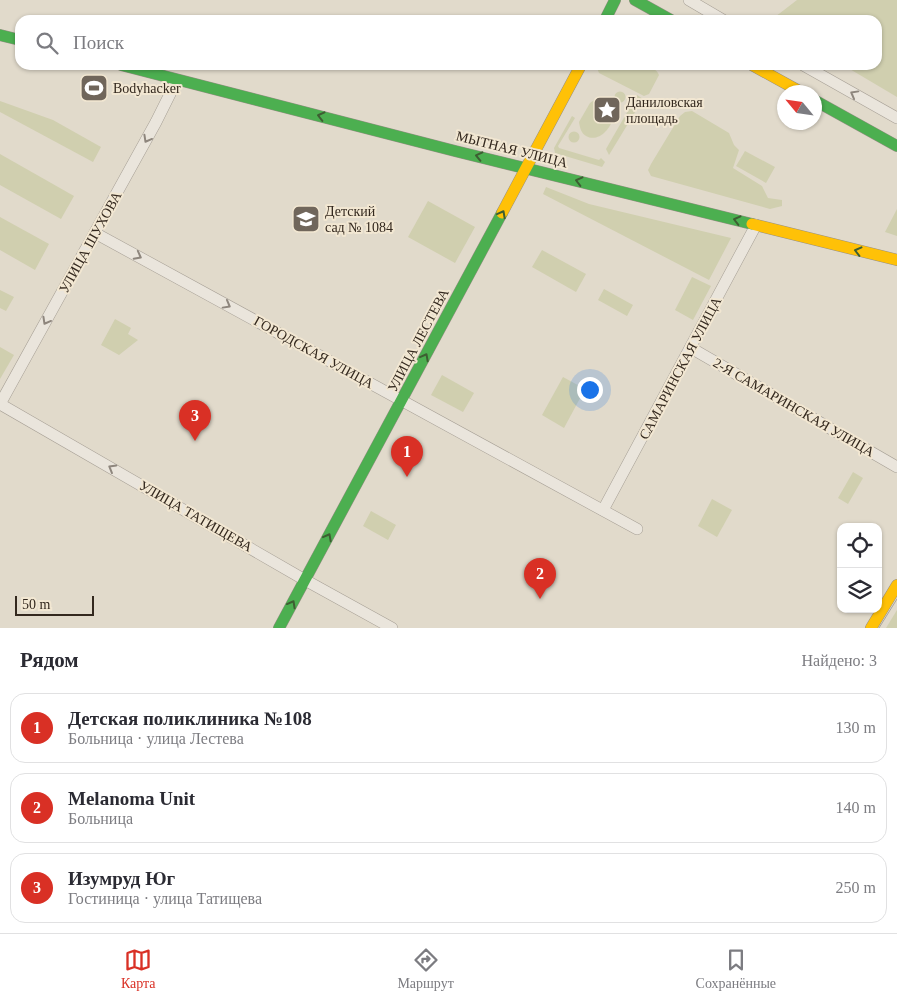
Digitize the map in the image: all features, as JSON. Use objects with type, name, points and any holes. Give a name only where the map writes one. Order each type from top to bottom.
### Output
[{"type":"main road","points":[[608,15],[615,0]]},
{"type":"main road","points":[[634,0],[659,14]]},
{"type":"main road","points":[[0,35],[15,39]]},
{"type":"main road","name":"МЫТНАЯ УЛИЦА","points":[[140,70],[897,260]]},
{"type":"main road","name":"УЛИЦА ЛЕСТЕВА","points":[[279,628],[578,70]]},
{"type":"main road","points":[[761,70],[788,85]]},
{"type":"main road","points":[[822,104],[897,146]]},
{"type":"main road","points":[[871,628],[897,585]]},
{"type":"street","points":[[650,0],[659,14]]},
{"type":"street","points":[[689,0],[714,15]]},
{"type":"street","points":[[812,70],[897,118]]},
{"type":"street","name":"УЛИЦА ШУХОВА","points":[[0,404],[156,122],[177,80]]},
{"type":"street","name":"САМАРИНСКАЯ УЛИЦА","points":[[604,510],[756,225]]},
{"type":"street","name":"ГОРОДСКАЯ УЛИЦА","points":[[95,232],[637,529]]},
{"type":"street","name":"2-Я САМАРИНСКАЯ УЛИЦА","points":[[691,348],[897,467]]},
{"type":"street","name":"УЛИЦА ТАТИЩЕВА","points":[[0,404],[392,628]]},
{"type":"green space","points":[[797,0],[897,0],[897,97],[851,70],[882,70],[882,15],[778,15]]},
{"type":"green space","points":[[598,70],[655,70],[659,75],[649,94],[644,96],[599,73]]},
{"type":"green space","points":[[620,91],[626,97],[620,103],[614,97]]},
{"type":"green space","points":[[637,95],[643,99],[609,155],[606,149]]},
{"type":"green space","points":[[597,98],[607,100],[613,105],[614,113],[608,129],[594,138],[583,133],[579,122],[590,103]]},
{"type":"green space","points":[[0,101],[53,120],[101,147],[93,162],[0,112]]},
{"type":"green space","points":[[692,111],[729,133],[734,145],[739,150],[733,168],[762,186],[768,198],[782,200],[782,206],[770,209],[651,176],[648,170],[680,116],[685,112]]},
{"type":"green space","points":[[572,116],[575,118],[558,146],[559,148],[599,160],[601,158],[605,162],[602,167],[555,153],[554,148]]},
{"type":"green space","points":[[574,131],[580,137],[574,143],[568,137]]},
{"type":"green space","points":[[745,151],[775,167],[766,183],[736,166]]},
{"type":"green space","points":[[0,154],[74,196],[61,219],[0,185]]},
{"type":"green space","points":[[546,187],[589,204],[731,238],[709,280],[543,194]]},
{"type":"green space","points":[[428,201],[475,227],[455,263],[408,237]]},
{"type":"green space","points":[[897,209],[897,236],[885,232]]},
{"type":"green space","points":[[0,217],[49,244],[35,270],[0,250]]},
{"type":"green space","points":[[542,250],[586,274],[576,292],[532,267]]},
{"type":"green space","points":[[692,277],[711,286],[693,320],[675,310]]},
{"type":"green space","points":[[604,289],[633,305],[627,316],[598,300]]},
{"type":"green space","points":[[0,290],[14,297],[6,311],[0,308]]},
{"type":"green space","points":[[115,319],[131,328],[128,334],[138,340],[119,355],[101,345]]},
{"type":"green space","points":[[0,347],[14,355],[0,379]]},
{"type":"green space","points":[[442,375],[474,393],[463,412],[431,395]]},
{"type":"green space","points":[[563,377],[585,389],[564,428],[542,415]]},
{"type":"green space","points":[[853,472],[863,478],[848,504],[838,498]]},
{"type":"green space","points":[[712,499],[732,510],[717,537],[698,526]]},
{"type":"green space","points":[[371,511],[396,525],[388,540],[363,526]]},
{"type":"green space","points":[[897,610],[897,628],[886,628]]},
{"type":"tram line","points":[[879,628],[897,599]]},
{"type":"traffic: fast","points":[[608,15],[615,0]]},
{"type":"traffic: fast","points":[[635,0],[662,15]]},
{"type":"traffic: fast","points":[[0,35],[15,39]]},
{"type":"traffic: fast","points":[[140,70],[455,151],[752,224]]},
{"type":"traffic: fast","points":[[822,104],[897,146]]},
{"type":"traffic: fast","points":[[279,628],[502,213]]},
{"type":"traffic: slow","points":[[502,213],[578,70]]},
{"type":"traffic: slow","points":[[761,70],[788,85]]},
{"type":"traffic: slow","points":[[752,224],[897,260]]},
{"type":"traffic: slow","points":[[871,628],[897,585]]},
{"type":"place","name":"Bodyhacker","points":[[94,88]]},
{"type":"place","name":"Даниловская площадь","points":[[607,110]]},
{"type":"place","name":"Детский сад № 1084","points":[[306,219]]},
{"type":"place","name":"Изумруд Юг","points":[[195,441]]},
{"type":"place","name":"Детская поликлиника №108","points":[[407,477]]},
{"type":"place","name":"Melanoma Unit","points":[[540,599]]}]
